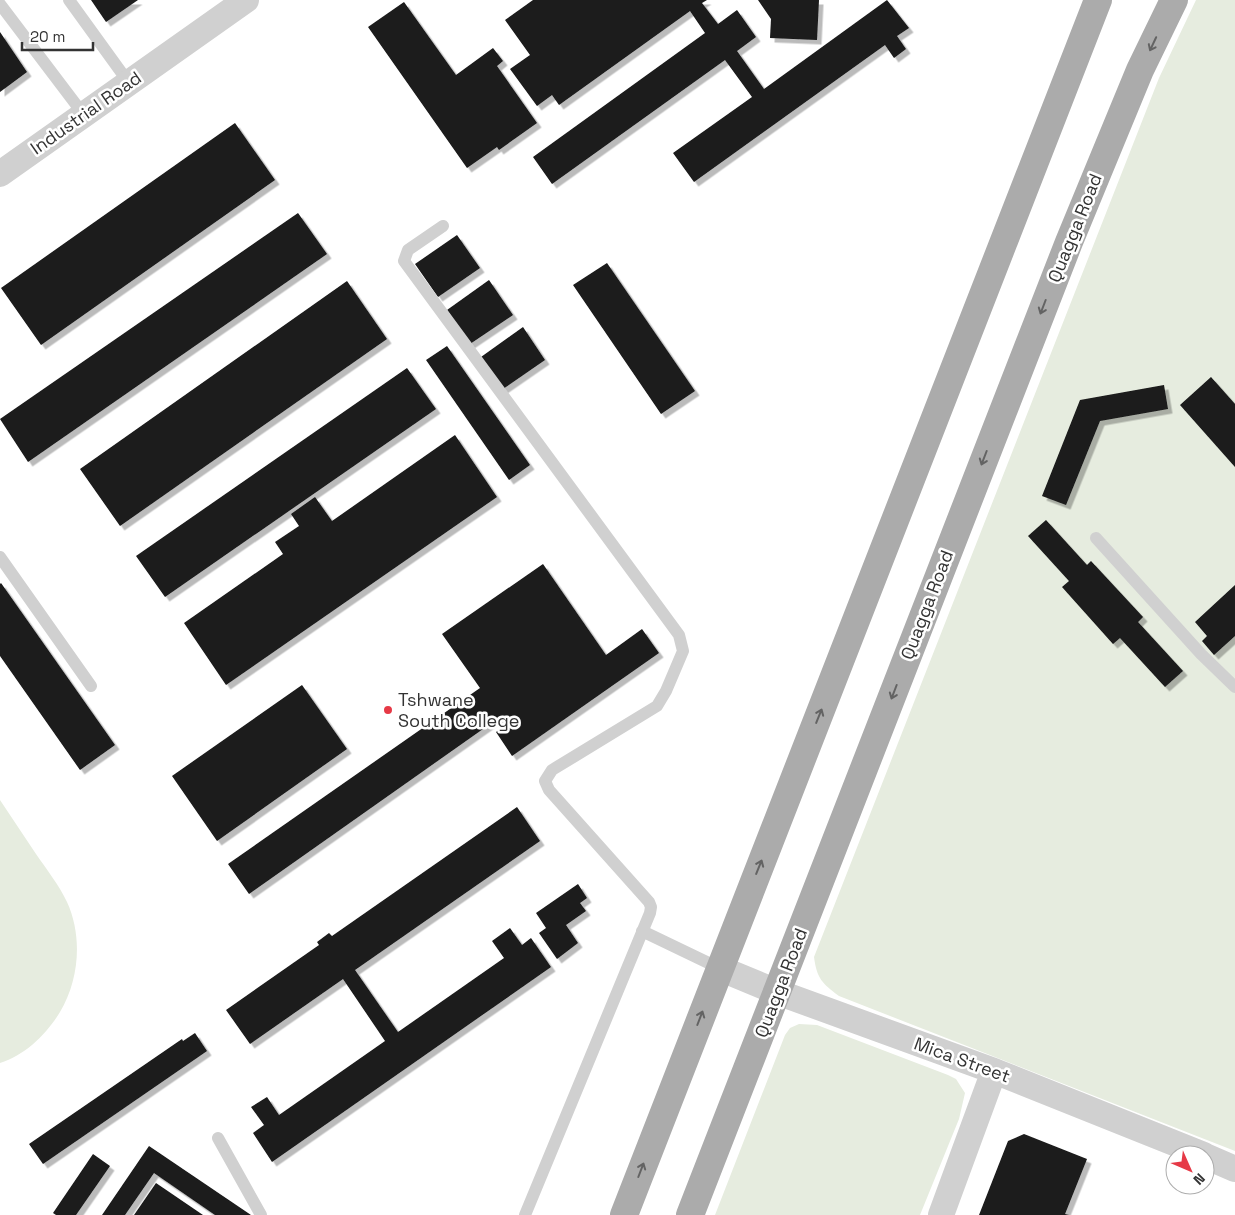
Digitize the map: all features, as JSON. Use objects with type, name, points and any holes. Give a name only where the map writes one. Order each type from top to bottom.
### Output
[{"type":"main road","points":[[624,1215],[1098,0]]},
{"type":"main road","name":"Quagga Road","points":[[690,1215],[1069,242],[1140,70],[1174,0]]},
{"type":"street","name":"Industrial Road","points":[[0,174],[246,0]]},
{"type":"street","name":"Mica Street","points":[[719,968],[778,992],[994,1071],[1179,1145]]},
{"type":"street","points":[[941,1215],[994,1071]]},
{"type":"street","name":"Mica Street","points":[[1215,1160],[1235,1169]]},
{"type":"lane","points":[[69,0],[129,83]]},
{"type":"lane","points":[[0,4],[84,114]]},
{"type":"lane","points":[[443,226],[408,250],[404,261],[679,635],[683,651],[666,691],[657,706],[552,770],[545,781],[549,790],[649,902],[651,907],[525,1215]]},
{"type":"lane","points":[[1096,538],[1201,654],[1235,687]]},
{"type":"lane","points":[[0,556],[91,686]]},
{"type":"lane","points":[[642,931],[719,968]]},
{"type":"lane","points":[[218,1138],[261,1215]]},
{"type":"shaded area","points":[[1196,0],[1235,0],[1235,1151],[839,996],[821,980],[814,957],[1159,78]]},
{"type":"shaded area","points":[[0,800],[67,902],[75,929],[77,958],[75,972],[66,1000],[48,1029],[18,1055],[0,1063]]},
{"type":"shaded area","points":[[799,1024],[817,1025],[948,1075],[956,1079],[965,1093],[959,1119],[920,1215],[715,1215],[785,1035],[790,1028]]},
{"type":"building","points":[[91,0],[138,0],[106,22]]},
{"type":"building","points":[[533,0],[707,0],[702,3],[718,24],[737,10],[756,37],[737,51],[764,89],[887,0],[909,28],[897,36],[906,49],[894,58],[885,45],[694,182],[673,153],[752,97],[725,60],[552,184],[533,157],[705,33],[690,11],[559,105],[552,95],[537,106],[510,69],[530,55],[505,20]]},
{"type":"building","points":[[758,0],[819,0],[817,40],[770,38],[771,19]]},
{"type":"building","points":[[404,2],[456,75],[493,48],[503,61],[497,66],[537,123],[499,150],[497,147],[467,168],[368,27]]},
{"type":"building","points":[[0,32],[27,72],[0,92]]},
{"type":"building","points":[[235,123],[275,180],[41,345],[1,288]]},
{"type":"building","points":[[298,213],[327,254],[28,462],[0,419]]},
{"type":"building","points":[[457,235],[480,268],[438,297],[415,264]]},
{"type":"building","points":[[607,263],[695,391],[661,414],[573,285]]},
{"type":"building","points":[[489,280],[513,315],[470,344],[447,310]]},
{"type":"building","points":[[347,281],[387,339],[120,526],[80,469]]},
{"type":"building","points":[[523,327],[545,360],[503,389],[481,357]]},
{"type":"building","points":[[447,346],[530,465],[509,480],[426,360]]},
{"type":"building","points":[[407,368],[436,409],[165,597],[136,556]]},
{"type":"building","points":[[1211,377],[1235,404],[1235,467],[1180,405]]},
{"type":"building","points":[[1164,385],[1168,409],[1100,421],[1066,505],[1042,496],[1080,400]]},
{"type":"building","points":[[455,435],[497,497],[226,685],[184,623],[283,554],[275,542],[299,526],[291,514],[315,497],[332,521]]},
{"type":"building","points":[[1046,520],[1087,565],[1091,561],[1143,617],[1138,622],[1183,671],[1165,687],[1120,638],[1113,644],[1062,587],[1069,581],[1028,536]]},
{"type":"building","points":[[543,564],[606,655],[642,629],[659,653],[512,756],[496,732],[506,725],[500,717],[249,894],[228,864],[480,688],[442,634]]},
{"type":"building","points":[[1,583],[115,745],[80,770],[0,656]]},
{"type":"building","points":[[1235,585],[1235,636],[1214,655],[1202,641],[1207,636],[1195,622]]},
{"type":"building","points":[[302,685],[347,749],[217,841],[172,776]]},
{"type":"building","points":[[517,807],[540,841],[355,970],[398,1032],[504,958],[492,941],[510,928],[522,945],[531,938],[551,967],[272,1162],[253,1133],[264,1125],[251,1107],[267,1097],[279,1115],[385,1041],[343,979],[250,1044],[226,1010],[319,945],[317,942],[329,933],[332,936]]},
{"type":"building","points":[[578,884],[587,898],[580,903],[586,911],[566,925],[578,943],[557,959],[539,933],[546,928],[536,913]]},
{"type":"building","points":[[195,1033],[207,1051],[43,1164],[29,1144],[182,1039],[183,1041]]},
{"type":"building","points":[[1024,1134],[1087,1159],[1065,1214],[1069,1215],[979,1215],[1008,1141]]},
{"type":"building","points":[[149,1146],[251,1215],[215,1215],[154,1173],[125,1215],[102,1215]]},
{"type":"building","points":[[93,1154],[110,1166],[76,1215],[56,1215],[53,1213]]},
{"type":"building","points":[[156,1183],[203,1215],[134,1215]]},
{"type":"place","name":"Tshwane South College","points":[[388,710]]}]
